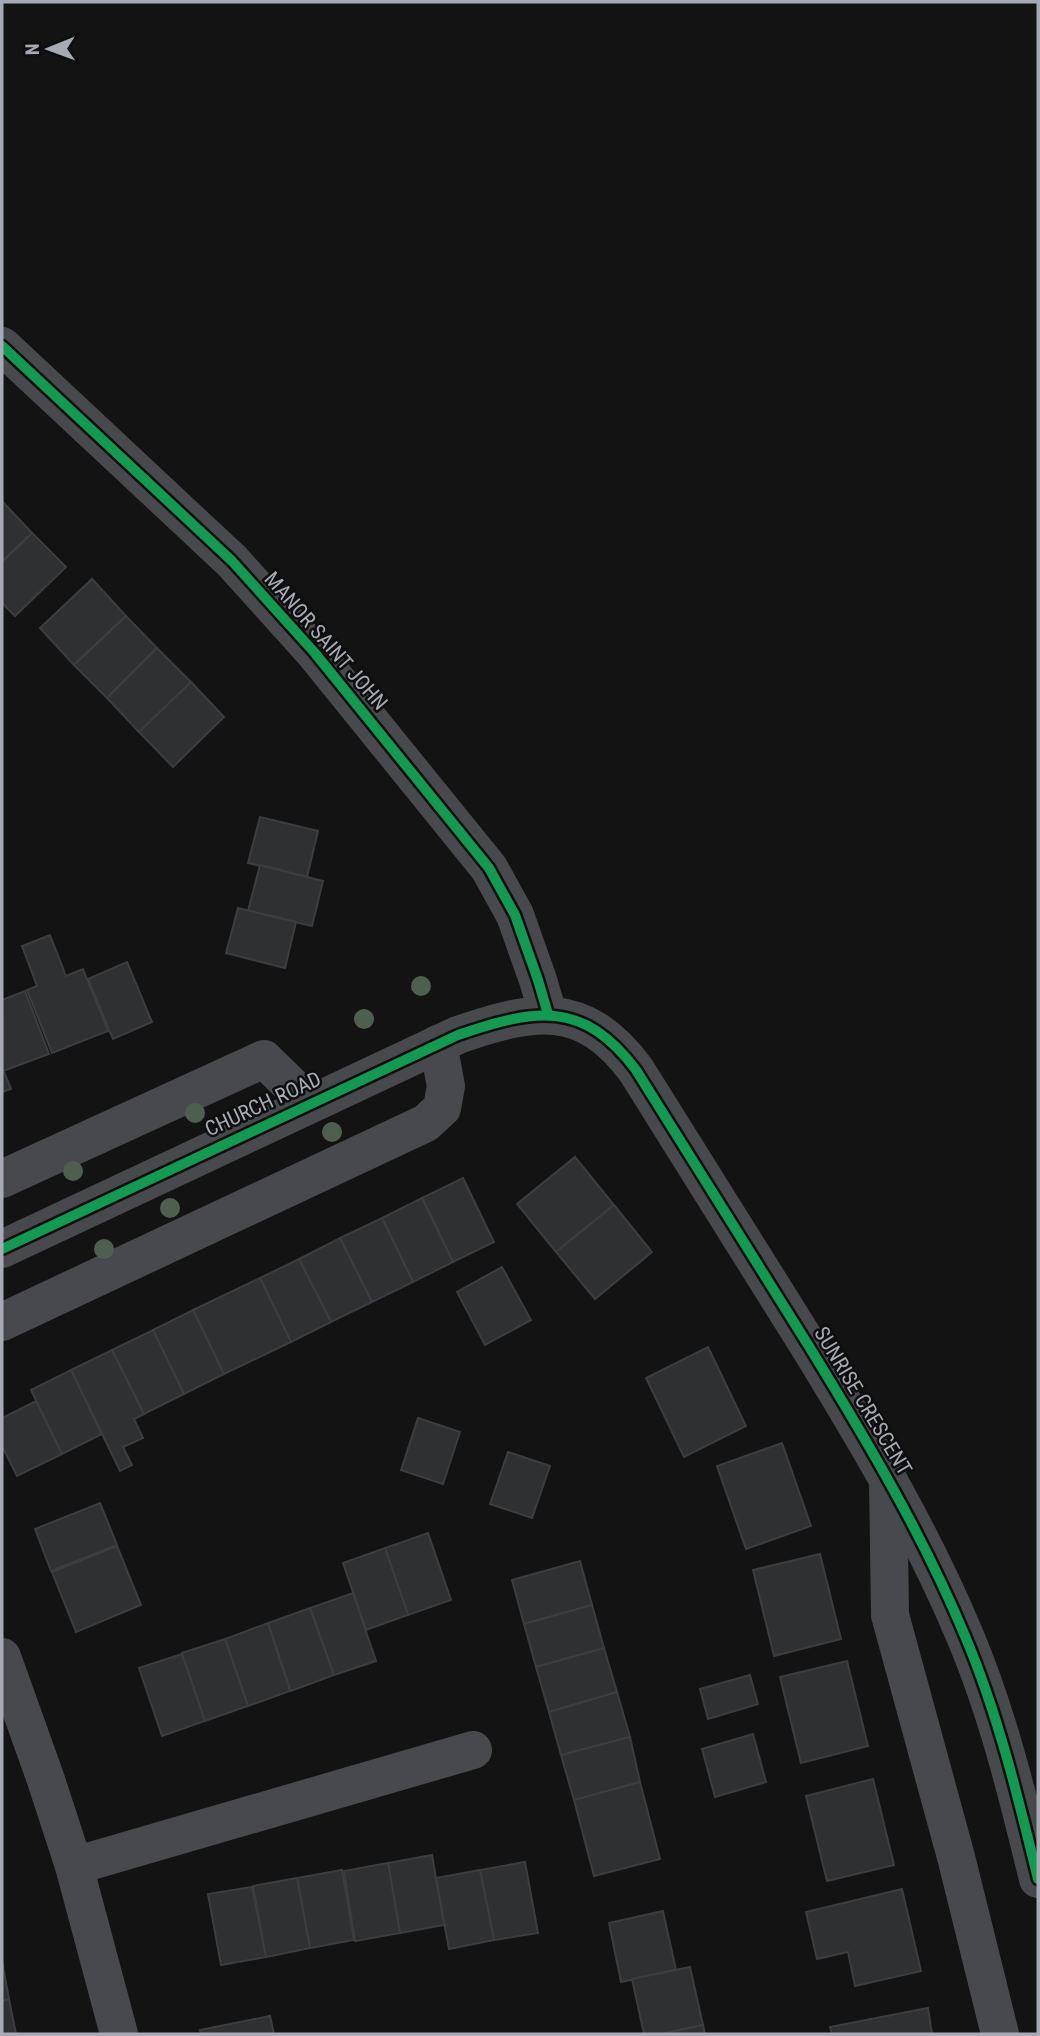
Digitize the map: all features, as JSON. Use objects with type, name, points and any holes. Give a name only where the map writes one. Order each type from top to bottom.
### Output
[{"type":"street","name":"MANOR SAINT JOHN","points":[[2,346],[232,561],[323,663],[489,869],[515,915],[548,1014]]},
{"type":"street","name":"CHURCH ROAD","points":[[2,1249],[438,1044],[493,1023],[548,1014]]},
{"type":"street","name":"SUNRISE CRESCENT","points":[[548,1014],[584,1024],[603,1033],[636,1070],[788,1312],[888,1479],[939,1577],[966,1638],[1002,1742],[1038,1879]]},
{"type":"street","points":[[2,1322],[426,1123],[442,1108],[446,1087],[438,1044]]},
{"type":"street","points":[[2,1179],[264,1059],[310,1104]]},
{"type":"street","points":[[888,1479],[890,1615],[956,1857],[1000,2034]]},
{"type":"street","points":[[2,1657],[74,1866],[119,2034]]},
{"type":"street","points":[[74,1866],[473,1750]]},
{"type":"building","points":[[2,501],[32,533],[2,562]]},
{"type":"building","points":[[32,533],[66,567],[15,616],[2,603],[2,562]]},
{"type":"building","points":[[92,579],[126,616],[74,665],[40,628]]},
{"type":"building","points":[[126,616],[157,648],[107,698],[74,665]]},
{"type":"building","points":[[157,648],[191,682],[139,732],[107,698]]},
{"type":"building","points":[[191,682],[224,717],[173,767],[139,732]]},
{"type":"building","points":[[260,817],[318,831],[307,877],[248,863]]},
{"type":"building","points":[[260,865],[323,881],[312,926],[248,911]]},
{"type":"building","points":[[238,908],[296,922],[285,968],[226,953]]},
{"type":"building","points":[[50,935],[66,976],[83,969],[108,1031],[52,1053],[27,990],[37,986],[22,946]]},
{"type":"building","points":[[127,962],[152,1022],[113,1039],[88,979]]},
{"type":"building","points":[[25,991],[49,1054],[3,1071],[2,1000]]},
{"type":"building","points":[[2,1067],[11,1089],[2,1092]]},
{"type":"building","points":[[575,1157],[614,1205],[556,1252],[517,1204]]},
{"type":"building","points":[[463,1178],[494,1242],[453,1262],[422,1198]]},
{"type":"building","points":[[422,1198],[453,1262],[413,1282],[382,1218]]},
{"type":"building","points":[[614,1205],[652,1252],[595,1299],[556,1252]]},
{"type":"building","points":[[382,1218],[413,1282],[372,1302],[340,1238]]},
{"type":"building","points":[[340,1238],[372,1302],[331,1322],[299,1259]]},
{"type":"building","points":[[299,1259],[331,1322],[291,1342],[260,1278]]},
{"type":"building","points":[[502,1267],[531,1320],[485,1345],[457,1292]]},
{"type":"building","points":[[260,1278],[291,1342],[224,1374],[193,1310]]},
{"type":"building","points":[[193,1310],[224,1374],[184,1394],[153,1330]]},
{"type":"building","points":[[153,1330],[184,1394],[144,1414],[112,1350]]},
{"type":"building","points":[[708,1347],[746,1426],[684,1457],[646,1378]]},
{"type":"building","points":[[112,1350],[144,1414],[134,1419],[143,1438],[123,1447],[132,1465],[120,1471],[71,1370]]},
{"type":"building","points":[[71,1370],[102,1434],[62,1454],[31,1390]]},
{"type":"building","points":[[36,1401],[62,1454],[17,1476],[2,1446],[2,1418]]},
{"type":"building","points":[[418,1418],[460,1432],[443,1484],[401,1470]]},
{"type":"building","points":[[782,1443],[811,1526],[746,1549],[717,1466]]},
{"type":"building","points":[[508,1452],[550,1466],[532,1518],[490,1504]]},
{"type":"building","points":[[100,1503],[117,1545],[51,1571],[35,1529]]},
{"type":"building","points":[[428,1533],[451,1600],[408,1615],[385,1548]]},
{"type":"building","points":[[117,1546],[141,1605],[76,1632],[52,1572]]},
{"type":"building","points":[[385,1548],[408,1615],[366,1630],[343,1563]]},
{"type":"building","points":[[820,1554],[841,1639],[774,1656],[753,1570]]},
{"type":"building","points":[[580,1561],[592,1605],[524,1624],[512,1580]]},
{"type":"building","points":[[353,1593],[376,1661],[334,1675],[310,1608]]},
{"type":"building","points":[[592,1605],[604,1648],[536,1667],[524,1624]]},
{"type":"building","points":[[310,1608],[334,1675],[291,1691],[268,1623]]},
{"type":"building","points":[[268,1623],[290,1691],[248,1706],[225,1639]]},
{"type":"building","points":[[225,1639],[248,1706],[205,1721],[182,1653]]},
{"type":"building","points":[[604,1648],[617,1692],[549,1712],[536,1667]]},
{"type":"building","points":[[182,1654],[205,1721],[162,1736],[139,1668]]},
{"type":"building","points":[[847,1661],[868,1746],[801,1763],[780,1677]]},
{"type":"building","points":[[750,1675],[758,1704],[708,1719],[700,1689]]},
{"type":"building","points":[[617,1692],[630,1737],[561,1755],[549,1712]]},
{"type":"building","points":[[753,1734],[766,1782],[715,1797],[702,1749]]},
{"type":"building","points":[[630,1737],[640,1782],[574,1800],[561,1755]]},
{"type":"building","points":[[873,1779],[894,1865],[827,1881],[806,1796]]},
{"type":"building","points":[[640,1782],[660,1859],[594,1876],[574,1800]]},
{"type":"building","points":[[432,1855],[444,1925],[400,1933],[388,1863]]},
{"type":"building","points":[[525,1862],[538,1933],[494,1940],[480,1870]]},
{"type":"building","points":[[388,1863],[400,1933],[355,1941],[344,1871]]},
{"type":"building","points":[[342,1870],[354,1940],[310,1948],[297,1878]]},
{"type":"building","points":[[480,1870],[494,1940],[449,1949],[436,1878]]},
{"type":"building","points":[[297,1878],[310,1948],[266,1957],[253,1886]]},
{"type":"building","points":[[252,1887],[266,1957],[221,1965],[208,1894]]},
{"type":"building","points":[[902,1889],[921,1971],[855,1986],[848,1952],[817,1959],[806,1912]]},
{"type":"building","points":[[663,1911],[676,1970],[621,1982],[609,1923]]},
{"type":"building","points":[[2,1961],[9,1999],[2,2001]]},
{"type":"building","points":[[690,1967],[703,2025],[662,2034],[644,2034],[632,1979]]},
{"type":"building","points":[[9,1999],[16,2034],[2,2034],[2,2001]]},
{"type":"building","points":[[928,2008],[932,2034],[832,2034],[830,2027]]},
{"type":"building","points":[[270,2016],[274,2034],[201,2034],[200,2030]]},
{"type":"building","points":[[703,2025],[705,2034],[662,2034]]},
{"type":"cycle path","points":[[2,346],[232,561],[314,652],[489,868],[515,915],[548,1014]]},
{"type":"cycle path","points":[[2,1249],[458,1035],[485,1026],[534,1016],[556,1016],[576,1021],[597,1031],[616,1047],[636,1070],[831,1383],[913,1525],[949,1598],[988,1695],[1038,1879]]}]
